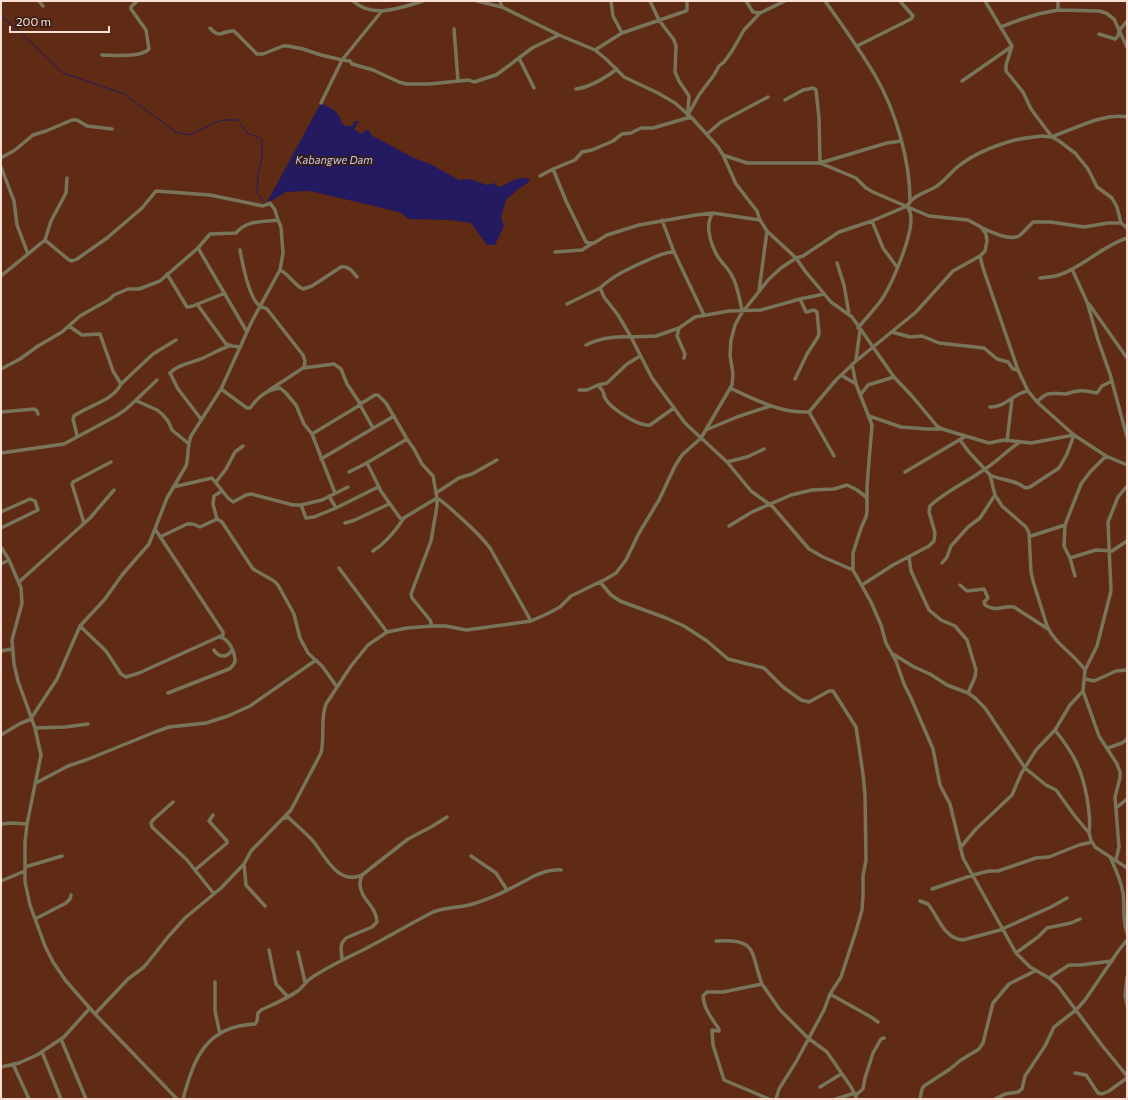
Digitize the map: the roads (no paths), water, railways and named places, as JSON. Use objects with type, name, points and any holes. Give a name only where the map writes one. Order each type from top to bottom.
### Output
[{"type":"street","points":[[39,1],[43,6]]},
{"type":"street","points":[[102,55],[133,55],[142,54],[148,51],[146,30],[131,9],[137,1]]},
{"type":"street","points":[[353,1],[367,9],[381,12],[422,1]]},
{"type":"street","points":[[477,1],[502,7],[559,35],[595,50],[624,77],[658,93],[675,103],[688,114],[707,134],[723,155],[736,184],[756,211],[767,231],[796,258],[805,272],[831,302],[849,314],[894,377],[912,396],[931,421],[937,426],[942,429],[989,442],[1031,442],[1074,435]]},
{"type":"street","points":[[500,1],[502,7]]},
{"type":"street","points":[[611,1],[613,16],[622,33]]},
{"type":"street","points":[[650,1],[659,20],[674,40],[676,46],[675,72],[679,82],[689,96],[688,114]]},
{"type":"street","points":[[595,50],[622,33],[686,11],[687,1]]},
{"type":"street","points":[[746,1],[753,12],[760,13]]},
{"type":"street","points":[[688,114],[699,95],[719,66],[724,62],[744,30],[760,13],[785,1]]},
{"type":"street","points":[[95,1014],[123,984],[144,967],[168,936],[185,918],[214,894],[244,864],[251,851],[284,818],[294,803],[321,753],[323,745],[323,711],[351,666],[368,645],[387,632],[407,628],[446,626],[466,630],[530,621],[560,607],[571,596],[612,576],[621,567],[680,458],[701,438],[730,388],[733,380],[730,356],[731,340],[738,319],[744,310],[781,268],[796,258],[803,256],[839,232],[872,221],[907,206],[910,200],[908,169],[901,141],[886,97],[857,46],[825,1]]},
{"type":"street","points":[[857,46],[912,17],[900,1]]},
{"type":"street","points":[[985,1],[1011,44],[1006,71],[1023,92],[1031,109],[1052,137]]},
{"type":"street","points":[[1058,1],[1058,10]]},
{"type":"street","points":[[1001,27],[1038,14],[1058,10],[1103,12],[1114,19],[1127,47]]},
{"type":"street","points":[[321,103],[342,60],[381,12]]},
{"type":"street","points":[[1099,34],[1114,39],[1118,36],[1119,31],[1127,21]]},
{"type":"street","points":[[210,28],[219,35],[229,31],[234,32],[257,54],[263,54],[283,46],[303,49],[320,55],[350,61],[352,64],[373,70],[406,84],[429,84],[469,80],[474,82],[496,74],[532,48],[559,35]]},
{"type":"street","points":[[454,29],[458,81]]},
{"type":"street","points":[[962,81],[1011,47]]},
{"type":"street","points":[[519,58],[534,88]]},
{"type":"street","points":[[576,89],[592,84],[617,69]]},
{"type":"street","points":[[785,100],[794,94],[809,88],[816,90],[819,118],[820,163]]},
{"type":"street","points":[[707,134],[721,122],[768,97]]},
{"type":"street","points":[[1052,137],[1083,124],[1118,117],[1127,117]]},
{"type":"street","points":[[540,176],[575,160],[582,152],[592,150],[613,141],[622,134],[631,133],[641,128],[653,128],[687,118],[692,118]]},
{"type":"street","points":[[1,158],[14,150],[32,135],[72,120],[76,120],[86,126],[112,129]]},
{"type":"street","points":[[910,200],[934,188],[956,168],[974,156],[996,145],[1029,137],[1052,137],[1060,141],[1075,153],[1082,161],[1097,187],[1112,198],[1116,204],[1121,223],[1127,228]]},
{"type":"street","points":[[723,155],[747,163],[820,163],[887,143],[901,141]]},
{"type":"street","points":[[820,163],[856,178],[866,188],[873,192],[929,216],[968,220],[993,233],[1011,238],[1018,236],[1033,222],[1051,222],[1084,227],[1108,223],[1121,223]]},
{"type":"street","points":[[1,167],[14,200],[17,225],[28,254]]},
{"type":"street","points":[[554,170],[566,201],[586,242],[594,243]]},
{"type":"street","points":[[1,276],[44,240],[51,221],[66,192],[67,178]]},
{"type":"street","points":[[2,733],[32,718],[58,679],[80,626],[105,599],[122,575],[149,544],[167,498],[186,466],[191,436],[221,389],[247,332],[280,270],[283,253],[282,227],[275,210],[269,203],[263,206],[210,195],[156,191],[142,208],[107,238],[77,259],[72,261],[69,260],[44,240]]},
{"type":"street","points":[[856,361],[859,329],[881,300],[898,267],[905,247],[910,226],[911,213],[907,206]]},
{"type":"street","points":[[555,252],[582,250],[614,233],[662,220],[713,213],[760,220]]},
{"type":"street","points":[[713,213],[710,217],[708,230],[717,255],[732,275],[744,310]]},
{"type":"street","points":[[1,369],[25,356],[33,349],[69,326],[80,316],[110,299],[114,295],[128,290],[139,289],[160,281],[198,248],[210,234],[236,233],[240,228],[249,223],[278,220]]},
{"type":"street","points":[[662,220],[674,252],[704,315]]},
{"type":"street","points":[[872,221],[883,248],[898,267]]},
{"type":"street","points":[[730,388],[770,406],[795,413],[809,412],[852,364],[924,304],[954,271],[980,256],[985,251],[987,240],[986,234],[981,227]]},
{"type":"street","points":[[759,292],[767,231]]},
{"type":"street","points":[[1040,278],[1058,275],[1072,269],[1099,252],[1127,238]]},
{"type":"street","points":[[198,248],[247,332]]},
{"type":"street","points":[[240,250],[244,271],[255,300],[259,305],[267,309],[303,355],[305,361],[304,368]]},
{"type":"street","points":[[567,304],[600,288],[609,280],[633,267],[667,252],[674,252]]},
{"type":"street","points":[[980,256],[1018,370],[1028,391],[1037,402],[1074,435],[1106,456],[1127,465]]},
{"type":"street","points":[[837,263],[844,285],[849,314]]},
{"type":"street","points":[[280,270],[285,272],[298,286],[303,289],[312,286],[341,266],[344,266],[350,270],[357,277]]},
{"type":"street","points":[[1072,269],[1087,302],[1112,381],[1127,437]]},
{"type":"street","points":[[167,274],[187,307],[224,293]]},
{"type":"street","points":[[600,288],[604,297],[618,315],[631,337],[652,378],[685,423],[727,462],[751,491],[770,505],[809,549],[853,570]]},
{"type":"street","points":[[586,345],[596,341],[620,336],[656,336],[679,328],[689,320],[704,315],[744,310],[761,310],[824,294]]},
{"type":"street","points":[[795,380],[807,354],[818,337],[819,332],[817,312],[814,310],[806,312],[800,299]]},
{"type":"street","points":[[1087,302],[1127,358]]},
{"type":"street","points":[[197,304],[229,346]]},
{"type":"street","points":[[69,326],[82,335],[100,334],[113,371],[120,384]]},
{"type":"street","points":[[679,328],[677,336],[685,354],[684,358]]},
{"type":"street","points":[[892,332],[910,337],[922,336],[940,342],[984,348],[997,359],[1008,362],[1013,369],[1018,370]]},
{"type":"street","points":[[76,437],[73,419],[74,416],[116,392],[120,384],[132,375],[153,354],[176,340]]},
{"type":"street","points":[[201,419],[178,389],[170,373],[184,364],[205,357],[229,346],[240,347]]},
{"type":"street","points":[[579,390],[587,390],[607,383],[628,364],[640,356]]},
{"type":"street","points":[[852,364],[856,384],[872,425],[866,491],[866,517],[853,553],[853,570],[862,585],[880,625],[886,643],[904,684],[912,698],[933,749],[940,785],[950,804],[963,858],[1016,952],[1036,971],[1049,978],[1058,986],[1127,1077],[1109,1091],[1102,1094],[1098,1093],[1086,1075],[1075,1073]]},
{"type":"street","points":[[221,389],[247,408],[250,408],[256,399],[304,368],[336,365],[341,369],[347,384],[373,428]]},
{"type":"street","points":[[841,375],[856,384]]},
{"type":"street","points":[[860,394],[868,385],[894,377]]},
{"type":"street","points":[[1,453],[60,445],[125,410],[157,380]]},
{"type":"street","points":[[1037,402],[1048,393],[1054,392],[1066,394],[1078,391],[1097,393],[1102,386],[1112,381]]},
{"type":"street","points":[[598,385],[603,392],[605,400],[624,416],[643,425],[650,425],[674,408]]},
{"type":"street","points":[[268,391],[280,388],[296,405],[302,421],[312,434],[321,459],[336,492]]},
{"type":"street","points":[[990,407],[998,406],[1023,392],[1028,391]]},
{"type":"street","points":[[312,434],[373,396],[378,395],[386,403],[422,464],[433,476],[437,506],[431,541],[411,594],[412,598],[430,620],[432,626]]},
{"type":"street","points":[[1007,441],[1012,399]]},
{"type":"street","points":[[135,401],[140,401],[157,410],[165,417],[172,430],[189,444]]},
{"type":"street","points":[[706,430],[737,417],[770,406]]},
{"type":"street","points":[[1,412],[34,409],[38,414]]},
{"type":"street","points":[[809,412],[834,456]]},
{"type":"street","points":[[321,459],[394,416]]},
{"type":"street","points":[[869,416],[901,427],[927,430],[942,429]]},
{"type":"street","points":[[990,475],[1001,480],[1015,482],[1025,488],[1030,487],[1059,468],[1067,454],[1074,435]]},
{"type":"street","points":[[905,472],[966,436]]},
{"type":"street","points":[[349,472],[407,439]]},
{"type":"street","points":[[960,440],[990,475],[996,495],[1006,510],[1026,527],[1030,536],[1031,572],[1033,581],[1049,630]]},
{"type":"street","points":[[862,585],[893,565],[929,546],[934,541],[935,533],[929,512],[930,506],[985,469],[1009,448],[1020,442]]},
{"type":"street","points":[[216,482],[226,469],[235,452],[242,446]]},
{"type":"street","points":[[727,462],[747,457],[764,449]]},
{"type":"street","points":[[1074,576],[1070,558],[1064,546],[1065,525],[1081,484],[1090,472],[1106,456]]},
{"type":"street","points":[[436,493],[460,478],[472,474],[497,460]]},
{"type":"street","points":[[84,523],[72,484],[73,482],[111,462]]},
{"type":"street","points":[[367,463],[389,504],[400,518],[404,518]]},
{"type":"street","points":[[173,487],[212,478],[233,502],[246,495],[254,494],[293,505],[301,505],[322,500],[348,487]]},
{"type":"street","points":[[729,526],[752,512],[791,495],[812,490],[834,489],[847,485],[861,492],[866,497]]},
{"type":"street","points":[[1116,860],[1119,847],[1115,797],[1120,772],[1100,736],[1083,691],[1085,670],[1097,646],[1111,591],[1108,522],[1118,497],[1127,486]]},
{"type":"street","points":[[301,505],[306,518],[314,517],[336,508],[375,488],[378,487],[380,489]]},
{"type":"street","points":[[19,582],[94,515],[114,490]]},
{"type":"street","points":[[222,491],[214,496],[213,499],[217,519],[228,529],[253,569],[274,581],[278,585],[294,614],[302,643],[308,653],[325,669],[337,687]]},
{"type":"street","points":[[861,492],[866,491]]},
{"type":"street","points":[[942,563],[947,557],[951,546],[968,527],[980,518],[996,495]]},
{"type":"street","points":[[329,496],[336,508]]},
{"type":"street","points":[[437,498],[444,502],[466,521],[482,537],[490,548],[530,621]]},
{"type":"street","points":[[373,551],[382,545],[404,518],[437,498]]},
{"type":"street","points":[[1,512],[30,499],[35,501],[38,510],[1,528]]},
{"type":"street","points":[[344,523],[355,520],[389,504]]},
{"type":"street","points":[[160,537],[187,524],[193,524],[200,527],[217,519]]},
{"type":"street","points":[[1030,536],[1065,525]]},
{"type":"street","points":[[80,626],[106,651],[121,674],[126,677],[139,673],[223,636],[223,632],[155,529]]},
{"type":"street","points":[[1070,558],[1096,550],[1115,550],[1127,541]]},
{"type":"street","points":[[1,547],[19,582],[22,594],[22,603],[13,633],[12,649],[15,672],[32,718],[41,755],[27,824],[25,843],[26,888],[35,919],[41,937],[53,962],[66,981],[95,1014],[177,1099]]},
{"type":"street","points":[[909,557],[911,571],[929,610],[941,620],[955,626],[966,640],[976,670],[975,677],[968,693]]},
{"type":"street","points":[[1,564],[9,560]]},
{"type":"street","points":[[339,568],[387,632]]},
{"type":"street","points":[[600,582],[611,595],[620,601],[684,626],[707,641],[728,659],[764,668],[778,683],[801,700],[809,702],[829,691],[833,691],[856,727],[865,795],[866,860],[863,876],[863,896],[859,923],[836,986],[830,994],[824,1010],[796,1062],[779,1088],[776,1099]]},
{"type":"street","points":[[960,585],[967,591],[984,589],[988,598],[984,602],[985,605],[993,609],[1008,606],[1014,607],[1049,630],[1066,652],[1080,663],[1085,670]]},
{"type":"street","points":[[168,693],[229,669],[234,665],[235,661],[228,642],[224,638],[220,637]]},
{"type":"street","points":[[1,651],[12,649]]},
{"type":"street","points":[[214,650],[218,655],[225,656],[232,650]]},
{"type":"street","points":[[892,654],[914,667],[930,674],[947,685],[968,693],[986,708],[1025,768],[1046,785],[1056,790],[1089,833],[1095,847],[1127,868]]},
{"type":"street","points":[[36,782],[68,766],[155,732],[173,727],[206,723],[228,716],[250,706],[316,660]]},
{"type":"street","points":[[1085,679],[1094,681],[1116,671],[1127,670]]},
{"type":"street","points":[[960,848],[976,829],[1012,795],[1021,774],[1036,750],[1055,730],[1070,705],[1083,691]]},
{"type":"street","points":[[35,728],[72,727],[88,724]]},
{"type":"street","points":[[1055,730],[1071,751],[1082,774],[1089,809],[1089,833]]},
{"type":"street","points":[[1108,748],[1122,743],[1127,739]]},
{"type":"street","points":[[1116,808],[1127,799]]},
{"type":"street","points":[[173,802],[153,820],[151,823],[152,827],[195,870],[214,894]]},
{"type":"street","points":[[195,870],[227,843],[227,841],[209,821],[213,815]]},
{"type":"street","points":[[284,818],[288,817],[309,836],[333,868],[348,878],[355,878],[362,875],[408,839],[447,817]]},
{"type":"street","points":[[1,824],[27,824]]},
{"type":"street","points":[[932,889],[973,875],[989,871],[998,872],[1036,858],[1049,857],[1079,845],[1092,842]]},
{"type":"street","points":[[1,881],[25,869],[62,856]]},
{"type":"street","points":[[471,856],[496,873],[507,890]]},
{"type":"street","points":[[1110,857],[1123,890],[1124,921],[1127,933]]},
{"type":"street","points":[[244,864],[246,885],[265,906]]},
{"type":"street","points":[[183,1099],[197,1058],[210,1040],[237,1027],[246,1024],[255,1024],[257,1021],[258,1012],[288,997],[300,989],[305,982],[342,959],[362,951],[433,912],[445,908],[469,905],[507,890],[548,870],[561,870]]},
{"type":"street","points":[[342,959],[341,948],[342,943],[346,938],[372,927],[377,922],[377,916],[374,908],[361,890],[360,885],[362,875]]},
{"type":"street","points":[[35,919],[66,903],[70,899],[71,895]]},
{"type":"street","points":[[920,901],[928,904],[944,929],[958,940],[963,940],[1002,929],[1051,907],[1067,898]]},
{"type":"street","points":[[1016,952],[1047,928],[1071,923],[1080,918]]},
{"type":"street","points":[[716,941],[735,940],[751,949],[762,984],[780,1010],[808,1038],[827,1052],[856,1096]]},
{"type":"street","points":[[995,1099],[1005,1094],[1018,1092],[1022,1089],[1025,1076],[1045,1046],[1054,1027],[1076,1010],[1085,1000],[1127,940]]},
{"type":"street","points":[[269,950],[276,984],[288,997]]},
{"type":"street","points":[[298,952],[305,982]]},
{"type":"street","points":[[1049,978],[1069,965],[1112,961]]},
{"type":"street","points":[[920,1099],[924,1086],[961,1060],[976,1052],[982,1046],[991,1007],[1000,995],[1010,984],[1036,971]]},
{"type":"street","points":[[1127,977],[1125,995],[1127,1005]]},
{"type":"street","points":[[215,982],[215,1011],[220,1034]]},
{"type":"street","points":[[762,984],[722,992],[707,992],[703,996],[703,1002],[719,1029],[712,1030],[713,1045],[724,1080],[769,1099]]},
{"type":"street","points":[[830,994],[878,1022]]},
{"type":"street","points":[[1,1067],[29,1060],[42,1052],[61,1039],[90,1008]]},
{"type":"street","points":[[836,1099],[856,1096],[863,1089],[873,1053],[881,1039],[884,1038]]},
{"type":"street","points":[[61,1039],[86,1099]]},
{"type":"street","points":[[42,1052],[61,1099]]},
{"type":"street","points":[[13,1064],[29,1099]]},
{"type":"street","points":[[820,1087],[841,1074]]},
{"type":"water","name":"Kabangwe Dam","points":[[321,103],[336,112],[343,124],[352,126],[355,121],[359,121],[354,129],[361,134],[366,130],[369,130],[371,135],[459,180],[470,179],[487,185],[495,183],[498,187],[520,178],[530,179],[528,183],[518,189],[506,200],[501,217],[504,226],[495,245],[487,245],[471,223],[450,220],[409,219],[399,212],[310,191],[286,192],[266,204]]},
{"type":"waterway","points":[[1,16],[17,29],[63,73],[124,94],[176,132],[189,135],[222,120],[238,120],[247,133],[262,139],[262,157],[258,175],[257,193],[265,203]]}]
